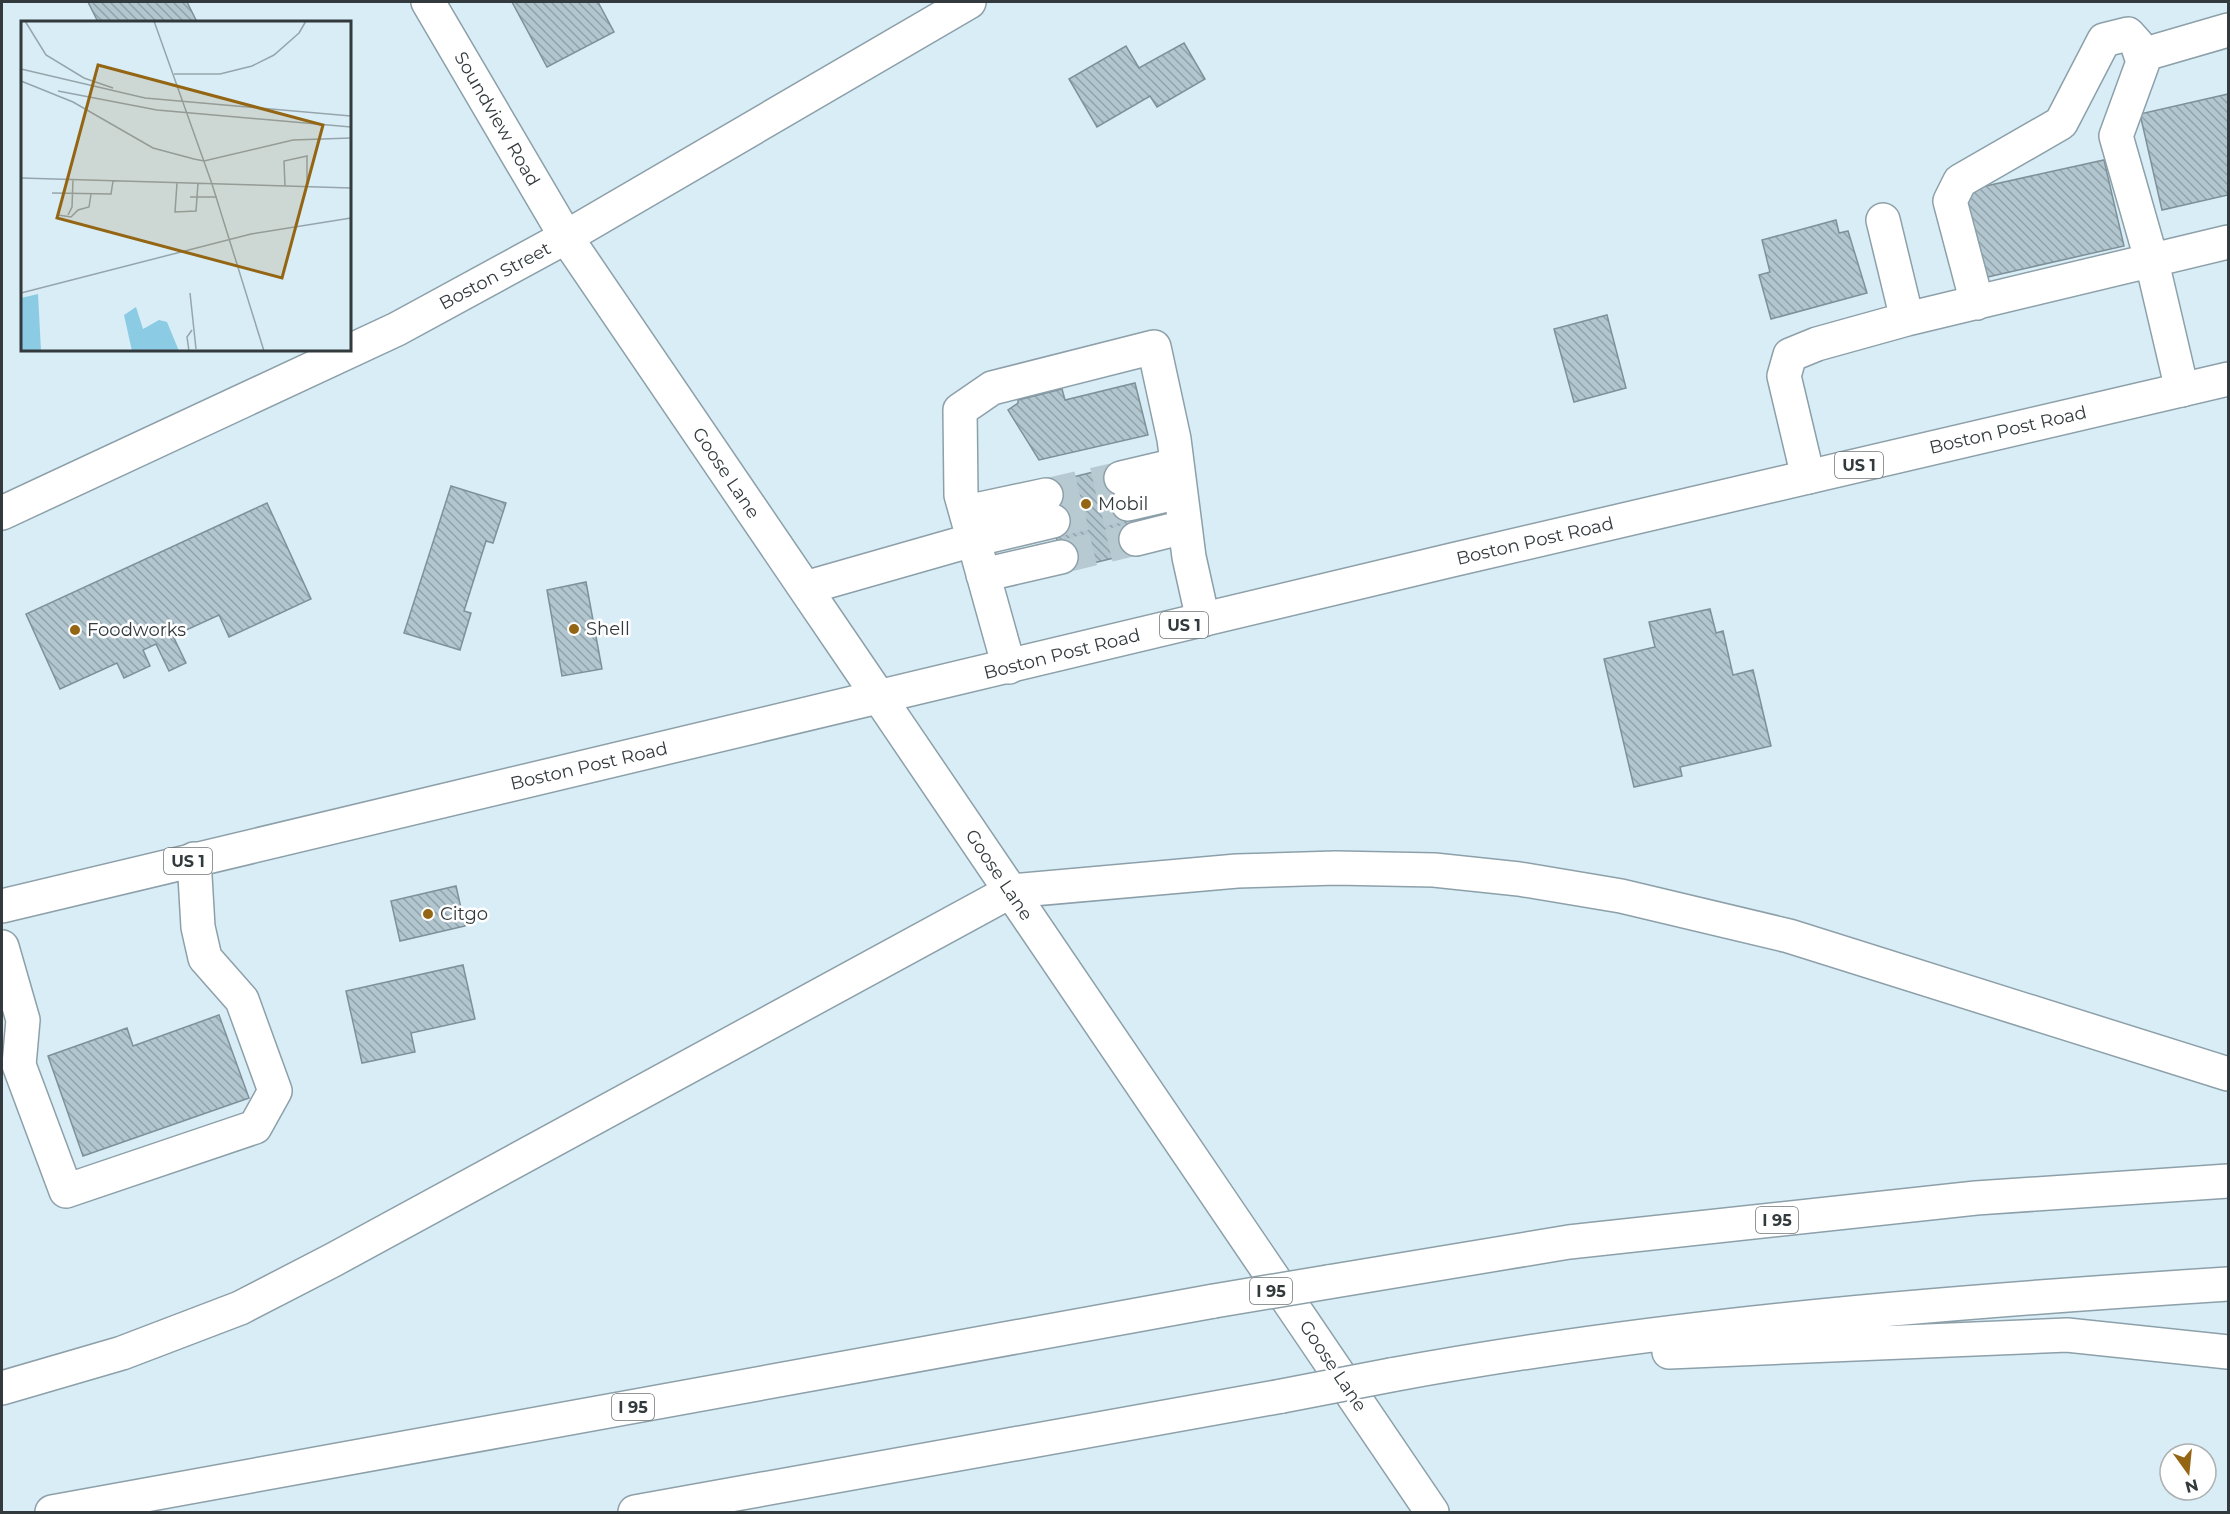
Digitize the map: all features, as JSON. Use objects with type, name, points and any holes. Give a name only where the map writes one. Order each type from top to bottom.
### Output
[{"type":"main road","name":"Soundview Road","points":[[428,2],[566,237]]},
{"type":"main road","name":"Boston Street","points":[[351,350],[397,329],[566,237],[969,2]]},
{"type":"main road","points":[[2142,55],[2229,30]]},
{"type":"main road","points":[[1977,303],[1950,201],[1960,181],[2061,123],[2104,40],[2128,34],[2137,44],[2144,62],[2116,136],[2151,262],[2182,390]]},
{"type":"main road","points":[[1883,220],[1907,319]]},
{"type":"main road","name":"Goose Lane","points":[[566,237],[1432,1512]]},
{"type":"main road","points":[[1808,477],[1784,376],[1790,355],[1817,344],[1907,319],[2229,242]]},
{"type":"main road","points":[[1009,667],[961,495],[960,410],[992,388],[1154,347],[1174,439],[1184,527],[1203,620]]},
{"type":"main road","name":"Boston Street","points":[[2,513],[350,351]]},
{"type":"main road","name":"Boston Post Road","points":[[2,906],[2229,379]]},
{"type":"main road","points":[[1124,491],[1178,479]]},
{"type":"main road","points":[[805,588],[970,526],[1049,508]]},
{"type":"main road","points":[[1136,539],[1184,527]]},
{"type":"main road","points":[[983,575],[1061,557]]},
{"type":"main road","points":[[2,947],[23,1020],[19,1065],[66,1191],[255,1127],[275,1091],[242,1000],[205,958],[198,927],[194,859]]},
{"type":"main road","points":[[2,1388],[122,1353],[240,1308],[333,1260],[1011,891],[1237,871],[1336,868],[1434,870],[1519,879],[1621,896],[1789,936],[2229,1074]]},
{"type":"main road","name":"I 95","points":[[52,1512],[1214,1301],[1569,1242],[1976,1198],[2229,1181]]},
{"type":"main road","points":[[635,1512],[1473,1360],[1714,1327],[1986,1300],[2229,1284]]},
{"type":"main road","points":[[1473,1360],[2067,1335],[2229,1352]]},
{"type":"building","points":[[88,2],[187,2],[196,21],[98,21]]},
{"type":"building","points":[[512,2],[598,2],[614,32],[547,67]]},
{"type":"building","points":[[1184,43],[1205,79],[1157,107],[1150,96],[1097,127],[1069,79],[1126,46],[1139,68]]},
{"type":"building","points":[[2228,94],[2228,195],[2162,210],[2140,114]]},
{"type":"building","points":[[2104,160],[2124,246],[1983,278],[1963,191]]},
{"type":"building","points":[[1836,220],[1839,233],[1848,231],[1867,293],[1771,319],[1759,275],[1770,272],[1762,240]]},
{"type":"building","points":[[1607,315],[1626,388],[1574,402],[1554,329]]},
{"type":"building","points":[[1135,383],[1148,435],[1039,460],[1008,410],[1018,403],[1018,400],[1062,389],[1065,400]]},
{"type":"building","points":[[1118,466],[1139,552],[1064,570],[1044,484]]},
{"type":"building","points":[[451,486],[506,503],[493,543],[486,541],[464,611],[471,613],[460,650],[404,633]]},
{"type":"building","points":[[267,503],[311,599],[229,637],[219,615],[173,636],[186,663],[169,671],[156,644],[143,650],[150,666],[124,678],[117,663],[60,689],[26,614]]},
{"type":"building","name":"Shell","points":[[586,582],[602,669],[562,676],[547,590]]},
{"type":"building","points":[[1710,609],[1716,633],[1723,631],[1733,675],[1753,670],[1771,746],[1680,767],[1682,776],[1634,787],[1604,659],[1655,647],[1649,622]]},
{"type":"building","name":"Citgo","points":[[456,886],[465,926],[400,941],[391,901]]},
{"type":"building","points":[[463,965],[475,1019],[411,1033],[415,1052],[362,1063],[346,991]]},
{"type":"building","points":[[219,1015],[249,1098],[83,1156],[48,1056],[127,1028],[133,1046]]},
{"type":"tunnel","points":[[1046,495],[1121,478]]},
{"type":"tunnel","points":[[1053,521],[1128,504]]},
{"type":"tunnel","points":[[1061,557],[1136,539]]},
{"type":"place","name":"Mobil","points":[[1086,504]]},
{"type":"place","name":"Shell","points":[[574,629]]},
{"type":"place","name":"Foodworks","points":[[75,630]]},
{"type":"place","name":"Citgo","points":[[428,914]]}]
